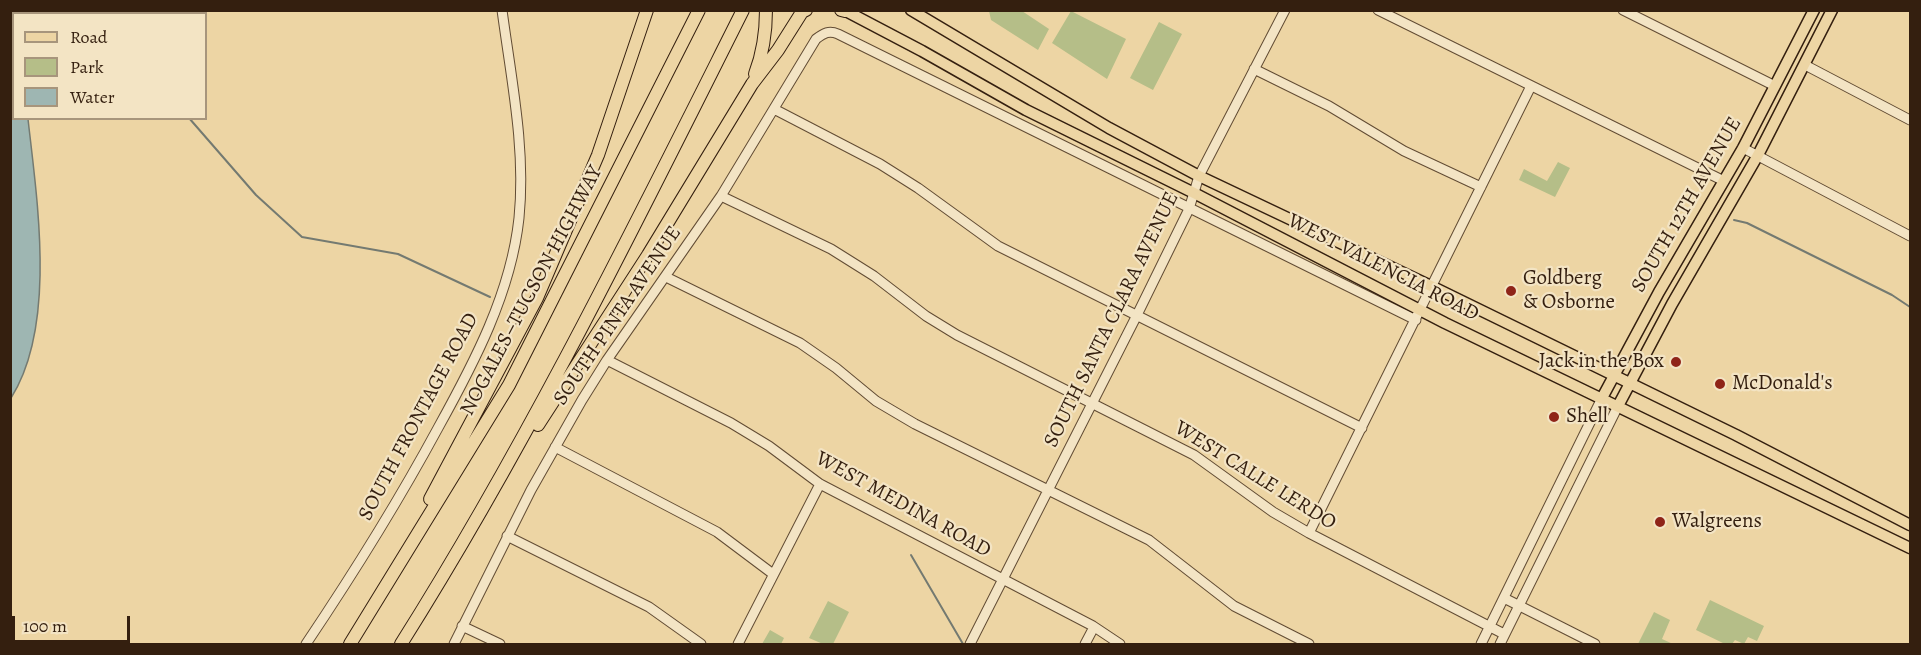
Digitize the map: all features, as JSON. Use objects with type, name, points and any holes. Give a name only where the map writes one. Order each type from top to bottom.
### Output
[{"type":"highway","name":"NOGALES–TUCSON HIGHWAY","points":[[350,645],[509,385],[699,10]]},
{"type":"highway","points":[[483,510],[593,309],[742,10]]},
{"type":"highway","points":[[752,84],[763,53],[766,10]]},
{"type":"highway","points":[[401,645],[483,510],[648,255],[752,84],[778,50],[802,12],[806,10]]},
{"type":"highway","points":[[379,596],[537,298],[598,154],[647,13]]},
{"type":"main road","name":"WEST VALENCIA ROAD","points":[[911,10],[1109,128],[1199,176],[1736,435],[1839,490],[1911,525]]},
{"type":"main road","name":"SOUTH 12TH AVENUE","points":[[1602,398],[1659,292],[1743,148],[1814,10]]},
{"type":"main road","name":"SOUTH 12TH AVENUE","points":[[1618,406],[1662,322],[1758,155],[1832,10]]},
{"type":"main road","name":"WEST VALENCIA ROAD","points":[[843,11],[922,51],[1026,110],[1194,193],[1418,314],[1602,398],[1911,548]]},
{"type":"main road","points":[[1706,211],[1703,232],[1710,240]]},
{"type":"main road","points":[[1829,508],[1839,490]]},
{"type":"street","name":"SOUTH FRONTAGE ROAD","points":[[306,645],[369,549],[420,461],[470,369],[504,289],[516,241],[520,193],[519,144],[502,10]]},
{"type":"street","name":"SOUTH SANTA CLARA AVENUE","points":[[970,645],[1189,209],[1199,176],[1285,10]]},
{"type":"street","points":[[1378,10],[1724,181]]},
{"type":"street","points":[[1623,10],[1775,86]]},
{"type":"street","name":"SOUTH PINTA AVENUE","points":[[454,645],[507,536],[555,447],[607,360],[721,196],[816,39],[831,31],[838,34]]},
{"type":"street","name":"WEST VALENCIA ROAD","points":[[838,34],[1189,209],[1418,314]]},
{"type":"street","points":[[1805,65],[1911,120]]},
{"type":"street","points":[[1254,69],[1329,106],[1404,151],[1481,187]]},
{"type":"street","points":[[1309,533],[1531,86]]},
{"type":"street","points":[[774,110],[880,164],[918,188],[998,246],[1362,428]]},
{"type":"street","points":[[1743,148],[1911,237]]},
{"type":"street","name":"WEST CALLE LERDO","points":[[721,196],[831,249],[874,276],[926,316],[957,335],[1194,455],[1273,512],[1309,533],[1504,634]]},
{"type":"street","points":[[666,277],[800,343],[836,368],[876,401],[915,424],[1149,540],[1234,606],[1309,645]]},
{"type":"street","name":"WEST MEDINA ROAD","points":[[607,360],[731,423],[769,446],[820,484],[1094,627],[1120,645]]},
{"type":"street","name":"SOUTH 12TH AVENUE","points":[[1481,645],[1602,398]]},
{"type":"street","name":"SOUTH 12TH AVENUE","points":[[1500,645],[1618,406]]},
{"type":"street","points":[[555,447],[717,532],[773,574]]},
{"type":"street","points":[[738,645],[820,484]]},
{"type":"street","points":[[507,536],[649,606],[701,645]]},
{"type":"street","points":[[1504,598],[1595,645]]},
{"type":"street","points":[[462,626],[500,645]]},
{"type":"street","points":[[1085,645],[1094,627]]},
{"type":"green space","points":[[989,11],[1022,11],[1049,29],[1038,50],[991,20]]},
{"type":"green space","points":[[1071,11],[1126,39],[1107,79],[1052,43]]},
{"type":"green space","points":[[1159,22],[1182,34],[1153,90],[1130,78]]},
{"type":"green space","points":[[1558,162],[1570,168],[1555,197],[1519,180],[1524,169],[1547,181]]},
{"type":"green space","points":[[1710,600],[1764,626],[1757,641],[1748,637],[1744,644],[1735,640],[1732,644],[1725,644],[1696,630]]},
{"type":"green space","points":[[828,601],[849,612],[833,644],[823,644],[809,638]]},
{"type":"green space","points":[[1654,612],[1670,620],[1662,639],[1673,644],[1638,644]]},
{"type":"green space","points":[[770,630],[784,638],[781,644],[762,644]]},
{"type":"water","points":[[11,10],[45,11],[12,12],[12,120],[28,120],[36,186],[40,262],[39,299],[34,335],[25,368],[11,398]]},
{"type":"waterway","points":[[191,120],[256,195],[302,237],[398,254],[490,297]]},
{"type":"waterway","points":[[1734,220],[1747,223],[1892,295],[1910,307]]},
{"type":"waterway","points":[[911,555],[963,644]]},
{"type":"place","name":"Goldberg & Osborne","points":[[1511,291]]},
{"type":"place","name":"Jack in the Box","points":[[1676,362]]},
{"type":"place","name":"McDonald's","points":[[1720,384]]},
{"type":"place","name":"Shell","points":[[1554,417]]},
{"type":"place","name":"Walgreens","points":[[1660,522]]}]
